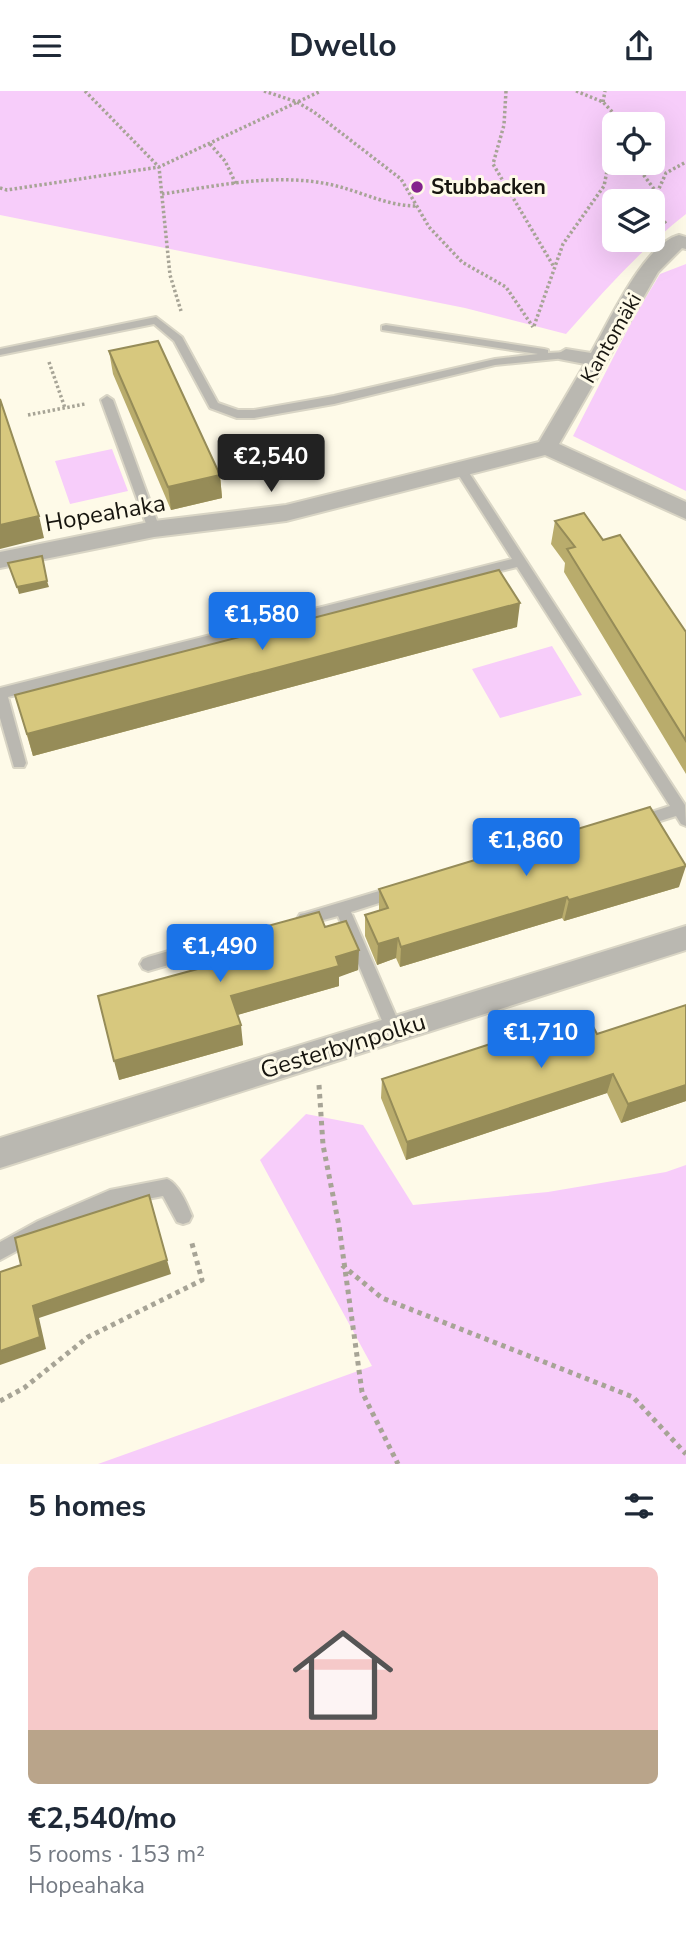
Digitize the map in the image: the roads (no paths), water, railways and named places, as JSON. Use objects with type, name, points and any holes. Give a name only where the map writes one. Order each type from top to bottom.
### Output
[{"type":"street","name":"Kantomäki","points":[[547,447],[661,255],[678,241],[686,243]]},
{"type":"street","points":[[566,355],[598,359]]},
{"type":"street","points":[[547,447],[686,511]]},
{"type":"street","name":"Hopeahaka","points":[[0,560],[154,529],[275,515],[462,471],[547,447]]},
{"type":"street","name":"Gesterbynpolku","points":[[0,1153],[686,938]]},
{"type":"lane","points":[[0,352],[156,320],[178,339],[214,405],[225,412],[254,415],[334,400],[450,370],[566,355]]},
{"type":"lane","points":[[386,327],[566,355]]},
{"type":"lane","points":[[107,400],[154,529]]},
{"type":"lane","points":[[462,471],[683,815],[626,825]]},
{"type":"lane","points":[[19,763],[0,693],[519,562]]},
{"type":"lane","points":[[290,923],[407,889]]},
{"type":"lane","points":[[342,908],[394,1030]]},
{"type":"lane","points":[[148,964],[239,938]]},
{"type":"lane","points":[[0,1251],[44,1227],[110,1198],[145,1191],[167,1187],[183,1216]]},
{"type":"place","name":"Stubbacken","points":[[417,187]]}]
